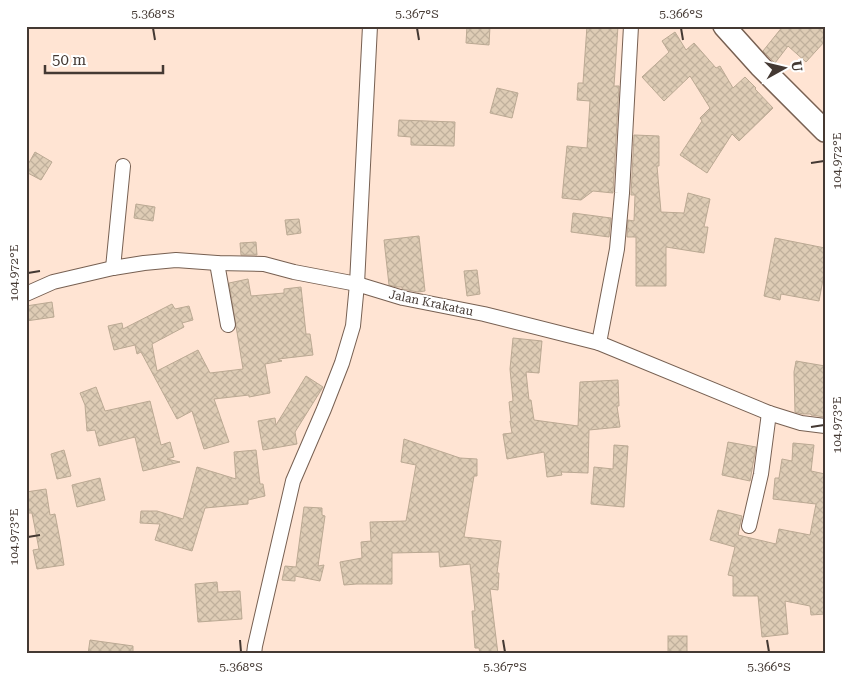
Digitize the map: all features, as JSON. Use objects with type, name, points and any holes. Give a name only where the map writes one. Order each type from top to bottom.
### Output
[{"type":"main road","points":[[724,26],[760,66],[825,131]]},
{"type":"street","points":[[254,654],[293,481],[342,363],[353,326],[357,284],[370,26]]},
{"type":"street","points":[[600,343],[617,249],[631,26]]},
{"type":"street","points":[[113,268],[123,166]]},
{"type":"street","name":"Jalan Krakatau","points":[[26,294],[53,282],[144,262],[176,260],[264,264],[294,272],[357,284],[402,298],[484,314],[600,343],[770,413],[801,423],[825,426]]},
{"type":"street","points":[[217,263],[228,325]]},
{"type":"street","points":[[749,526],[761,474],[770,413]]},
{"type":"building","points":[[467,26],[490,26],[489,45],[466,43]]},
{"type":"building","points":[[587,26],[618,26],[614,86],[619,86],[613,193],[593,191],[581,200],[562,198],[567,146],[587,148],[590,101],[577,100],[578,83],[583,83]]},
{"type":"building","points":[[783,26],[825,26],[825,41],[806,62],[788,46],[775,63],[763,51]]},
{"type":"building","points":[[675,32],[686,50],[694,43],[716,68],[720,66],[733,88],[745,77],[773,108],[739,141],[732,134],[707,173],[680,155],[702,121],[700,118],[710,108],[690,76],[664,101],[642,77],[669,52],[662,41]]},
{"type":"building","points":[[497,88],[518,93],[512,118],[490,113]]},
{"type":"building","points":[[399,120],[455,122],[454,146],[411,145],[411,137],[398,136]]},
{"type":"building","points":[[634,135],[659,136],[659,166],[657,166],[661,212],[684,213],[688,193],[710,199],[704,227],[708,227],[704,253],[666,247],[666,286],[636,286],[636,237],[627,237],[628,220],[634,221],[635,195],[631,195]]},
{"type":"building","points":[[35,152],[52,162],[41,180],[26,172],[26,168]]},
{"type":"building","points":[[136,204],[155,207],[153,221],[134,218]]},
{"type":"building","points":[[573,213],[611,218],[609,237],[571,232]]},
{"type":"building","points":[[299,219],[301,233],[287,235],[285,220]]},
{"type":"building","points":[[419,236],[425,291],[418,292],[389,285],[384,240]]},
{"type":"building","points":[[775,238],[825,248],[825,269],[819,301],[781,294],[780,300],[764,296]]},
{"type":"building","points":[[256,242],[257,255],[241,255],[240,243]]},
{"type":"building","points":[[477,270],[480,294],[467,296],[464,271]]},
{"type":"building","points":[[248,279],[251,296],[284,293],[284,289],[301,287],[306,334],[310,334],[313,355],[278,359],[282,361],[265,364],[270,393],[249,397],[249,395],[214,399],[229,442],[204,449],[192,411],[177,419],[141,352],[137,354],[135,345],[114,350],[108,326],[122,323],[123,329],[172,304],[175,309],[189,306],[193,320],[182,323],[184,327],[152,344],[157,371],[198,350],[210,373],[243,369],[229,283]]},
{"type":"building","points":[[52,302],[54,317],[26,321],[26,306]]},
{"type":"building","points":[[513,338],[542,341],[539,373],[526,372],[529,400],[531,400],[534,420],[578,426],[580,382],[618,380],[619,406],[617,406],[620,427],[589,430],[588,473],[561,472],[562,475],[547,477],[544,452],[507,459],[503,434],[512,433],[509,402],[513,401],[510,369]]},
{"type":"building","points":[[796,361],[825,366],[825,417],[795,412],[794,372]]},
{"type":"building","points":[[306,376],[323,387],[295,432],[297,444],[263,450],[258,421],[275,418],[276,425]]},
{"type":"building","points":[[96,387],[105,411],[150,401],[161,445],[170,442],[174,457],[167,459],[180,462],[143,471],[135,437],[99,446],[95,430],[87,431],[85,405],[80,393]]},
{"type":"building","points":[[404,439],[460,458],[477,459],[477,476],[474,476],[464,537],[501,541],[497,573],[499,573],[498,590],[490,589],[498,654],[480,654],[479,648],[475,648],[472,611],[475,611],[470,564],[440,567],[439,552],[392,553],[392,584],[344,585],[340,562],[362,558],[361,542],[371,541],[370,522],[406,521],[416,465],[401,462]]},
{"type":"building","points":[[728,442],[756,447],[750,481],[722,475]]},
{"type":"building","points":[[793,443],[814,445],[811,471],[825,474],[825,614],[811,615],[810,606],[785,601],[788,634],[762,637],[758,596],[733,596],[733,576],[728,575],[735,547],[710,540],[718,510],[742,516],[738,535],[776,544],[779,529],[810,535],[816,504],[773,499],[775,478],[779,478],[782,459],[792,461]]},
{"type":"building","points":[[614,445],[628,446],[624,507],[591,504],[594,467],[613,469]]},
{"type":"building","points":[[64,450],[71,476],[57,479],[51,454]]},
{"type":"building","points":[[256,450],[260,484],[263,484],[265,496],[248,500],[248,504],[205,508],[192,551],[155,540],[160,524],[140,523],[141,511],[157,511],[183,519],[197,467],[236,479],[234,452]]},
{"type":"building","points":[[100,478],[105,500],[77,507],[72,485]]},
{"type":"building","points":[[46,489],[50,515],[55,514],[64,565],[37,569],[33,550],[39,549],[32,513],[28,513],[26,492]]},
{"type":"building","points":[[304,507],[322,508],[322,515],[325,516],[318,566],[324,565],[320,581],[295,576],[295,581],[282,580],[285,566],[296,567]]},
{"type":"building","points":[[217,582],[218,592],[240,591],[242,619],[198,622],[195,584]]},
{"type":"building","points":[[668,636],[687,636],[687,654],[668,654]]},
{"type":"building","points":[[90,640],[133,646],[133,654],[88,654]]}]
